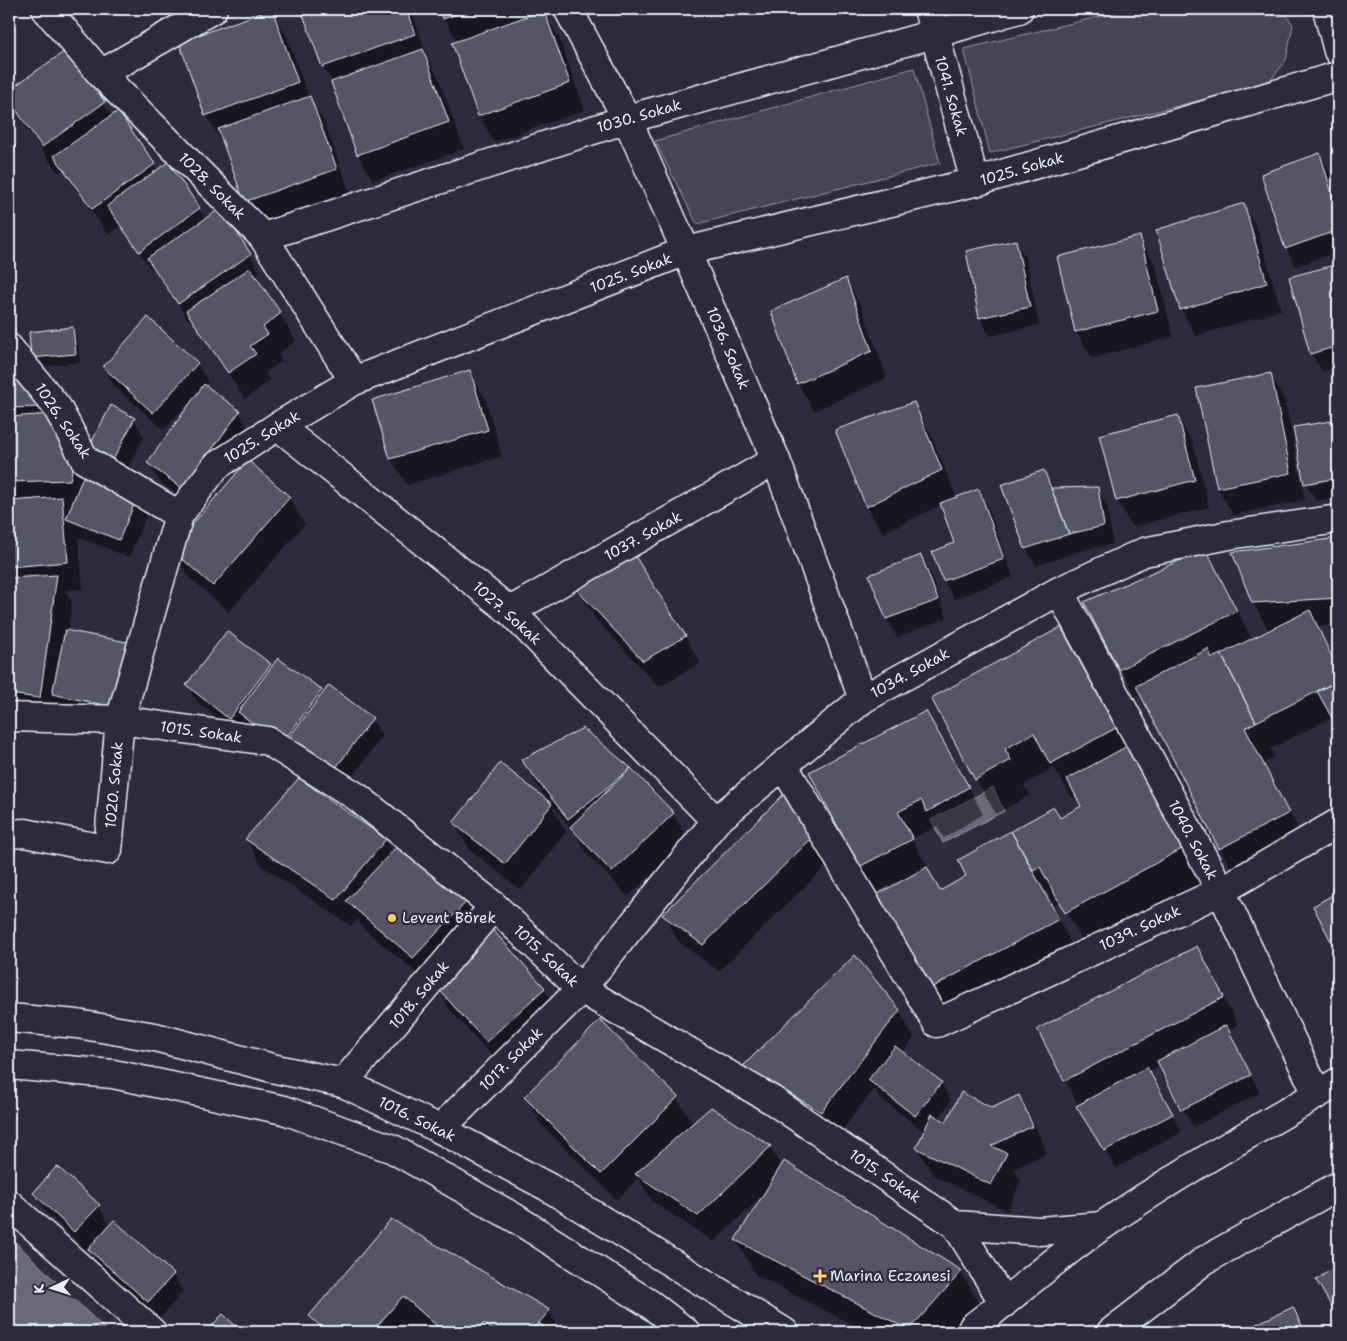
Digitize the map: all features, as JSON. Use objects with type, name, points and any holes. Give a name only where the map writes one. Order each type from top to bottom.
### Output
[{"type":"street","name":"1028. Sokak","points":[[46,9],[101,74],[263,237],[354,381]]},
{"type":"street","points":[[101,74],[213,9]]},
{"type":"street","name":"1036. Sokak","points":[[568,9],[626,119],[776,460],[863,699]]},
{"type":"street","name":"1030. Sokak","points":[[263,237],[931,21],[1018,9]]},
{"type":"street","points":[[1327,9],[1338,51]]},
{"type":"street","name":"1041. Sokak","points":[[931,21],[976,182]]},
{"type":"street","name":"1025. Sokak","points":[[120,720],[179,515],[216,466],[278,426],[354,381],[686,252],[976,182],[1338,76]]},
{"type":"street","name":"1026. Sokak","points":[[9,348],[57,407],[85,460],[179,515]]},
{"type":"street","name":"1027. Sokak","points":[[278,426],[510,611],[716,821]]},
{"type":"street","name":"1037. Sokak","points":[[510,611],[776,460]]},
{"type":"street","name":"1034. Sokak","points":[[581,989],[716,821],[863,699],[1059,591],[1144,552],[1229,535],[1338,519]]},
{"type":"street","name":"1040. Sokak","points":[[1059,591],[1328,1088]]},
{"type":"street","name":"1015. Sokak","points":[[9,717],[120,720],[268,741],[357,797],[494,906],[581,989],[772,1100],[956,1225],[1004,1303]]},
{"type":"street","name":"1020. Sokak","points":[[9,834],[25,833],[108,850],[120,720]]},
{"type":"street","name":"1039. Sokak","points":[[783,765],[937,1023],[1221,891],[1338,823]]},
{"type":"street","name":"1018. Sokak","points":[[343,1083],[494,906]]},
{"type":"street","name":"1017. Sokak","points":[[440,1129],[581,989]]},
{"type":"street","name":"1016. Sokak","points":[[9,1018],[78,1024],[155,1037],[276,1069],[343,1083],[440,1129],[548,1187],[784,1332]]},
{"type":"street","points":[[9,1066],[113,1074],[284,1110],[394,1148],[515,1218],[650,1304],[686,1332]]},
{"type":"street","points":[[969,1330],[1053,1262],[1102,1226],[1191,1167],[1328,1088]]},
{"type":"street","points":[[1111,1332],[1205,1260],[1338,1186]]},
{"type":"street","points":[[9,1204],[152,1332]]},
{"type":"street","points":[[956,1225],[1039,1231],[1102,1226]]},
{"type":"shaded area","points":[[1131,9],[1282,9],[1293,25],[1286,60],[1269,83],[990,153],[964,49]]},
{"type":"shaded area","points":[[914,68],[940,163],[697,224],[655,141]]},
{"type":"water","points":[[993,787],[1004,811],[943,843],[931,820]]},
{"type":"water","points":[[9,1236],[108,1332],[9,1332]]},
{"type":"building","points":[[272,9],[298,82],[205,116],[179,42]]},
{"type":"building","points":[[301,9],[406,9],[415,34],[322,67]]},
{"type":"building","points":[[439,9],[471,9],[443,19]]},
{"type":"building","points":[[544,10],[570,83],[478,116],[452,43]]},
{"type":"building","points":[[68,49],[105,102],[42,147],[9,100],[9,90]]},
{"type":"building","points":[[423,49],[449,122],[357,155],[331,82]]},
{"type":"building","points":[[310,96],[337,169],[244,202],[218,129]]},
{"type":"building","points":[[118,111],[155,164],[92,209],[54,156]]},
{"type":"building","points":[[1320,153],[1338,214],[1338,230],[1285,249],[1261,174]]},
{"type":"building","points":[[168,162],[200,208],[139,252],[107,206]]},
{"type":"building","points":[[1244,203],[1267,283],[1180,310],[1156,230]]},
{"type":"building","points":[[221,208],[251,254],[178,304],[147,258]]},
{"type":"building","points":[[1140,236],[1158,311],[1075,332],[1057,257]]},
{"type":"building","points":[[1016,240],[1030,307],[979,318],[966,251]]},
{"type":"building","points":[[1338,264],[1338,346],[1310,354],[1289,277]]},
{"type":"building","points":[[250,268],[281,313],[263,327],[268,334],[250,346],[256,354],[228,373],[186,311]]},
{"type":"building","points":[[846,278],[872,351],[797,384],[771,311]]},
{"type":"building","points":[[148,317],[198,363],[153,413],[103,367]]},
{"type":"building","points":[[73,327],[76,354],[31,358],[29,332]]},
{"type":"building","points":[[9,365],[40,407],[9,408]]},
{"type":"building","points":[[470,370],[488,430],[390,459],[372,400]]},
{"type":"building","points":[[1271,373],[1291,473],[1217,488],[1196,388]]},
{"type":"building","points":[[204,384],[240,411],[183,489],[147,463]]},
{"type":"building","points":[[914,402],[942,470],[866,507],[835,430]]},
{"type":"building","points":[[111,405],[135,418],[112,462],[88,449]]},
{"type":"building","points":[[51,414],[76,452],[70,480],[9,482],[9,417]]},
{"type":"building","points":[[1178,415],[1195,480],[1116,501],[1099,435]]},
{"type":"building","points":[[1338,420],[1338,478],[1304,484],[1293,427]]},
{"type":"building","points":[[248,460],[290,497],[213,586],[171,549]]},
{"type":"building","points":[[1044,470],[1069,534],[1025,549],[1001,485]]},
{"type":"building","points":[[84,474],[138,495],[119,540],[66,519]]},
{"type":"building","points":[[1098,487],[1104,526],[1069,534],[1051,488]]},
{"type":"building","points":[[979,489],[1004,559],[943,581],[932,552],[954,543],[940,503]]},
{"type":"building","points":[[62,497],[68,562],[9,567],[9,501]]},
{"type":"building","points":[[1338,538],[1338,598],[1252,603],[1232,552]]},
{"type":"building","points":[[1206,549],[1237,611],[1119,670],[1084,602]]},
{"type":"building","points":[[633,553],[686,636],[643,661],[577,590]]},
{"type":"building","points":[[921,555],[938,600],[886,619],[869,575]]},
{"type":"building","points":[[57,575],[40,698],[9,694],[9,578]]},
{"type":"building","points":[[1310,610],[1338,670],[1338,681],[1256,722],[1221,654]]},
{"type":"building","points":[[1061,627],[1116,728],[1050,764],[1034,733],[1005,749],[1011,760],[975,780],[931,698]]},
{"type":"building","points":[[65,630],[127,642],[114,707],[52,694]]},
{"type":"building","points":[[227,631],[271,664],[229,719],[186,685]]},
{"type":"building","points":[[1208,649],[1212,658],[1221,654],[1256,722],[1245,728],[1289,813],[1219,849],[1136,686]]},
{"type":"building","points":[[278,658],[322,690],[281,745],[238,712]]},
{"type":"building","points":[[1338,681],[1338,729],[1317,691]]},
{"type":"building","points":[[329,685],[373,718],[332,773],[288,739]]},
{"type":"building","points":[[926,711],[969,787],[927,812],[921,800],[898,812],[913,839],[859,867],[809,772]]},
{"type":"building","points":[[583,728],[631,768],[568,819],[521,760]]},
{"type":"building","points":[[1131,744],[1187,846],[1065,913],[1040,867],[1033,870],[1011,831],[1054,807],[1060,818],[1081,806],[1067,779]]},
{"type":"building","points":[[500,763],[552,804],[505,864],[453,823]]},
{"type":"building","points":[[631,768],[674,813],[612,872],[570,827]]},
{"type":"building","points":[[299,778],[386,839],[336,900],[245,839]]},
{"type":"building","points":[[784,794],[815,835],[703,945],[662,915]]},
{"type":"building","points":[[1011,831],[1059,919],[929,989],[878,894],[927,867],[940,891],[966,876],[958,860]]},
{"type":"building","points":[[400,843],[468,900],[413,958],[346,901]]},
{"type":"building","points":[[1338,892],[1338,955],[1313,906]]},
{"type":"building","points":[[493,930],[545,988],[486,1042],[433,983]]},
{"type":"building","points":[[1197,946],[1224,997],[1064,1081],[1037,1029]]},
{"type":"building","points":[[855,955],[900,1010],[821,1112],[743,1066]]},
{"type":"building","points":[[600,1020],[678,1097],[601,1174],[524,1097]]},
{"type":"building","points":[[1226,1025],[1251,1075],[1181,1110],[1157,1061]]},
{"type":"building","points":[[895,1046],[942,1082],[915,1116],[868,1080]]},
{"type":"building","points":[[1147,1067],[1173,1114],[1104,1151],[1076,1106]]},
{"type":"building","points":[[961,1092],[992,1108],[1019,1095],[1033,1126],[991,1146],[1007,1153],[991,1185],[916,1148],[932,1114],[946,1122]]},
{"type":"building","points":[[711,1107],[771,1146],[698,1216],[635,1174]]},
{"type":"building","points":[[784,1161],[962,1271],[909,1330],[735,1240]]},
{"type":"building","points":[[57,1166],[100,1205],[74,1232],[33,1193]]},
{"type":"building","points":[[391,1219],[550,1310],[531,1332],[495,1332],[484,1323],[476,1332],[444,1332],[403,1296],[372,1332],[327,1332],[309,1316]]},
{"type":"building","points":[[114,1220],[174,1274],[148,1302],[88,1249]]},
{"type":"building","points":[[1338,1265],[1338,1317],[1316,1280]]},
{"type":"building","points":[[1293,1307],[1305,1332],[1239,1332]]},
{"type":"building","points":[[223,1314],[242,1332],[206,1332]]},
{"type":"building","points":[[539,1323],[550,1332],[531,1332]]},
{"type":"place","name":"Levent Börek","points":[[392,918]]},
{"type":"place","name":"Marina Eczanesi","points":[[820,1276]]}]
